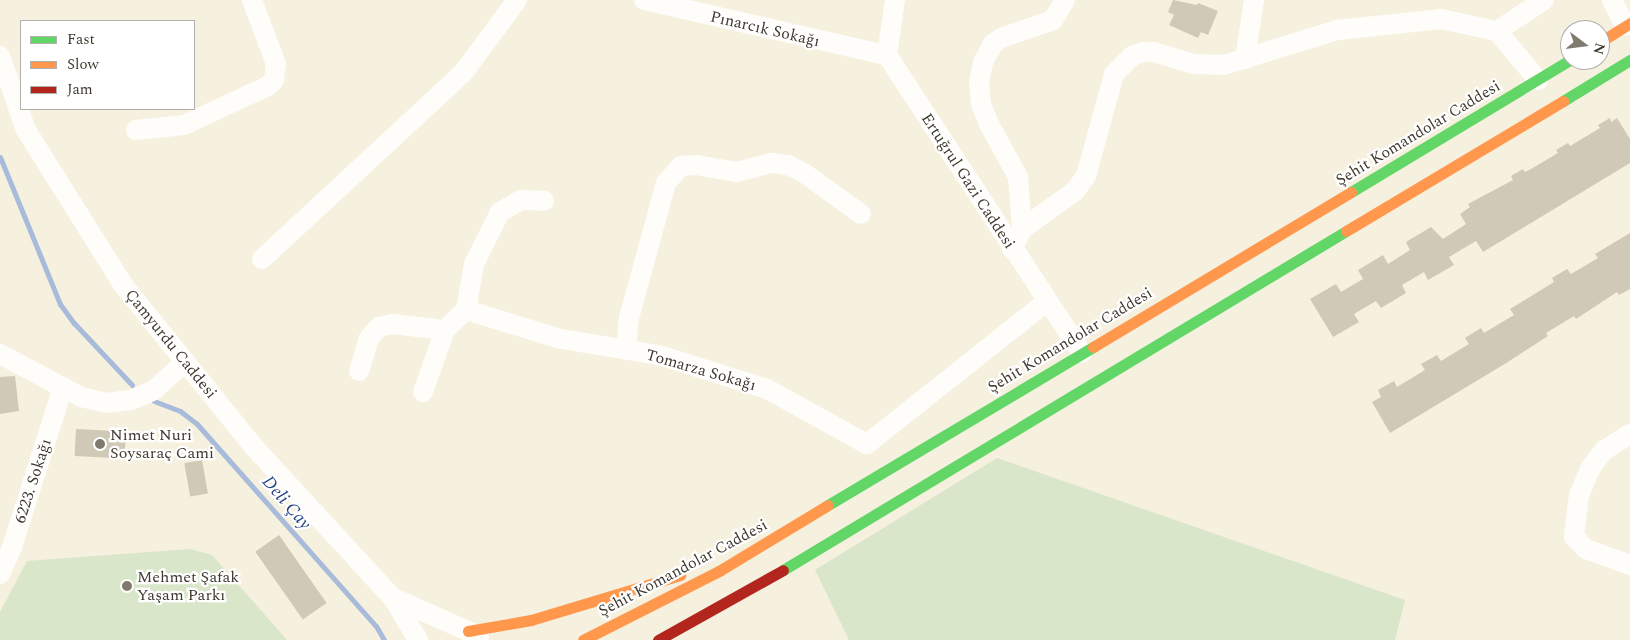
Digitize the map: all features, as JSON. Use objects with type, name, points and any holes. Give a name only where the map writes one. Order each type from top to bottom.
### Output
[{"type":"main road","points":[[1610,36],[1628,24]]},
{"type":"main road","name":"Şehit Komandolar Caddesi","points":[[583,640],[751,552],[1560,66]]},
{"type":"main road","points":[[658,640],[734,599],[1628,67]]},
{"type":"main road","points":[[468,631],[531,620],[605,600],[751,552]]},
{"type":"street","points":[[136,130],[184,125],[268,86],[276,72],[276,64],[252,0]]},
{"type":"street","points":[[262,260],[463,73],[517,0]]},
{"type":"street","name":"Pınarcık Sokağı","points":[[644,0],[887,55]]},
{"type":"street","points":[[887,55],[895,0]]},
{"type":"street","points":[[1022,229],[1018,177],[989,124],[981,104],[979,83],[984,62],[993,44],[1006,36],[1053,20],[1065,0]]},
{"type":"street","points":[[1245,59],[1254,0]]},
{"type":"street","points":[[1497,31],[1544,0]]},
{"type":"street","points":[[1612,0],[1628,24]]},
{"type":"street","points":[[1012,250],[1022,229],[1075,191],[1086,176],[1114,74],[1132,56],[1154,52],[1194,64],[1224,65],[1337,30],[1441,19],[1497,31],[1538,80]]},
{"type":"street","name":"Ertuğrul Gazi Caddesi","points":[[887,55],[1046,302],[1082,352]]},
{"type":"street","name":"Çamyurdu Caddesi","points":[[0,56],[26,130],[124,286],[254,446],[393,598],[418,640]]},
{"type":"street","points":[[626,350],[629,318],[666,183],[681,166],[696,165],[738,172],[771,163],[788,166],[804,173],[861,214]]},
{"type":"street","points":[[423,392],[445,330],[466,310],[474,264],[500,212],[521,200],[544,201]]},
{"type":"street","points":[[875,477],[866,444],[1046,302]]},
{"type":"street","name":"Tomarza Sokağı","points":[[466,310],[561,339],[659,355],[767,389],[866,444]]},
{"type":"street","points":[[359,372],[369,338],[379,327],[393,324],[445,330]]},
{"type":"street","points":[[0,354],[81,397],[106,403],[131,400],[154,390],[185,362]]},
{"type":"street","name":"6223. Sokağı","points":[[0,574],[6,545],[63,387]]},
{"type":"street","points":[[1630,434],[1604,450],[1591,467],[1579,495],[1574,537],[1586,549],[1630,565]]},
{"type":"street","name":"Çamyurdu Caddesi","points":[[393,598],[488,640]]},
{"type":"green space","points":[[997,458],[1405,600],[1395,640],[849,640],[815,570]]},
{"type":"green space","name":"Mehmet Şafak Yaşam Parkı","points":[[190,549],[212,555],[287,640],[0,640],[0,612],[27,561]]},
{"type":"building","points":[[1173,0],[1197,5],[1198,3],[1218,11],[1208,35],[1201,32],[1198,38],[1169,25],[1174,15],[1168,12]]},
{"type":"building","points":[[1610,118],[1611,122],[1617,118],[1630,139],[1630,163],[1483,252],[1476,241],[1449,257],[1454,265],[1428,280],[1424,272],[1402,285],[1406,293],[1381,308],[1376,301],[1354,314],[1359,322],[1333,337],[1310,299],[1336,284],[1341,292],[1363,279],[1358,270],[1383,255],[1388,264],[1410,250],[1406,242],[1431,227],[1443,239],[1466,224],[1460,214],[1470,207],[1468,204],[1513,180],[1511,176],[1523,169],[1525,172],[1558,153],[1556,150],[1568,143],[1570,146],[1600,128],[1598,125]]},
{"type":"building","points":[[1630,233],[1630,289],[1619,295],[1617,292],[1576,319],[1574,316],[1546,333],[1548,336],[1503,365],[1390,433],[1372,402],[1381,397],[1378,390],[1394,381],[1397,387],[1425,370],[1421,364],[1437,355],[1441,361],[1469,344],[1465,338],[1481,328],[1484,333],[1514,315],[1510,309],[1554,282],[1552,278],[1567,269],[1571,274],[1598,258],[1595,254]]},
{"type":"building","points":[[15,376],[19,411],[0,414],[0,377]]},
{"type":"building","name":"Nimet Nuri Soysaraç Cami","points":[[76,429],[126,432],[125,459],[75,456]]},
{"type":"building","points":[[202,460],[208,493],[190,497],[184,463]]},
{"type":"building","points":[[279,535],[327,603],[303,620],[255,552]]},
{"type":"waterway","name":"Deli Çay","points":[[0,157],[60,304],[74,323],[132,385]]},
{"type":"waterway","name":"Deli Çay","points":[[154,401],[180,411],[197,424],[376,626],[384,640]]},
{"type":"traffic: fast","points":[[1563,101],[1630,60]]},
{"type":"traffic: fast","points":[[1351,192],[1560,66]]},
{"type":"traffic: fast","points":[[783,570],[1346,231]]},
{"type":"traffic: fast","points":[[828,505],[1093,347]]},
{"type":"traffic: slow","points":[[1610,36],[1630,23]]},
{"type":"traffic: slow","points":[[1346,231],[1563,101]]},
{"type":"traffic: slow","points":[[1093,347],[1351,192]]},
{"type":"traffic: slow","points":[[583,640],[719,571],[828,505]]},
{"type":"traffic: slow","points":[[468,631],[531,620],[680,575]]},
{"type":"traffic: jam","points":[[658,640],[783,570]]},
{"type":"place","name":"Nimet Nuri Soysaraç Cami","points":[[100,444]]},
{"type":"place","name":"Mehmet Şafak Yaşam Parkı","points":[[127,586]]}]
